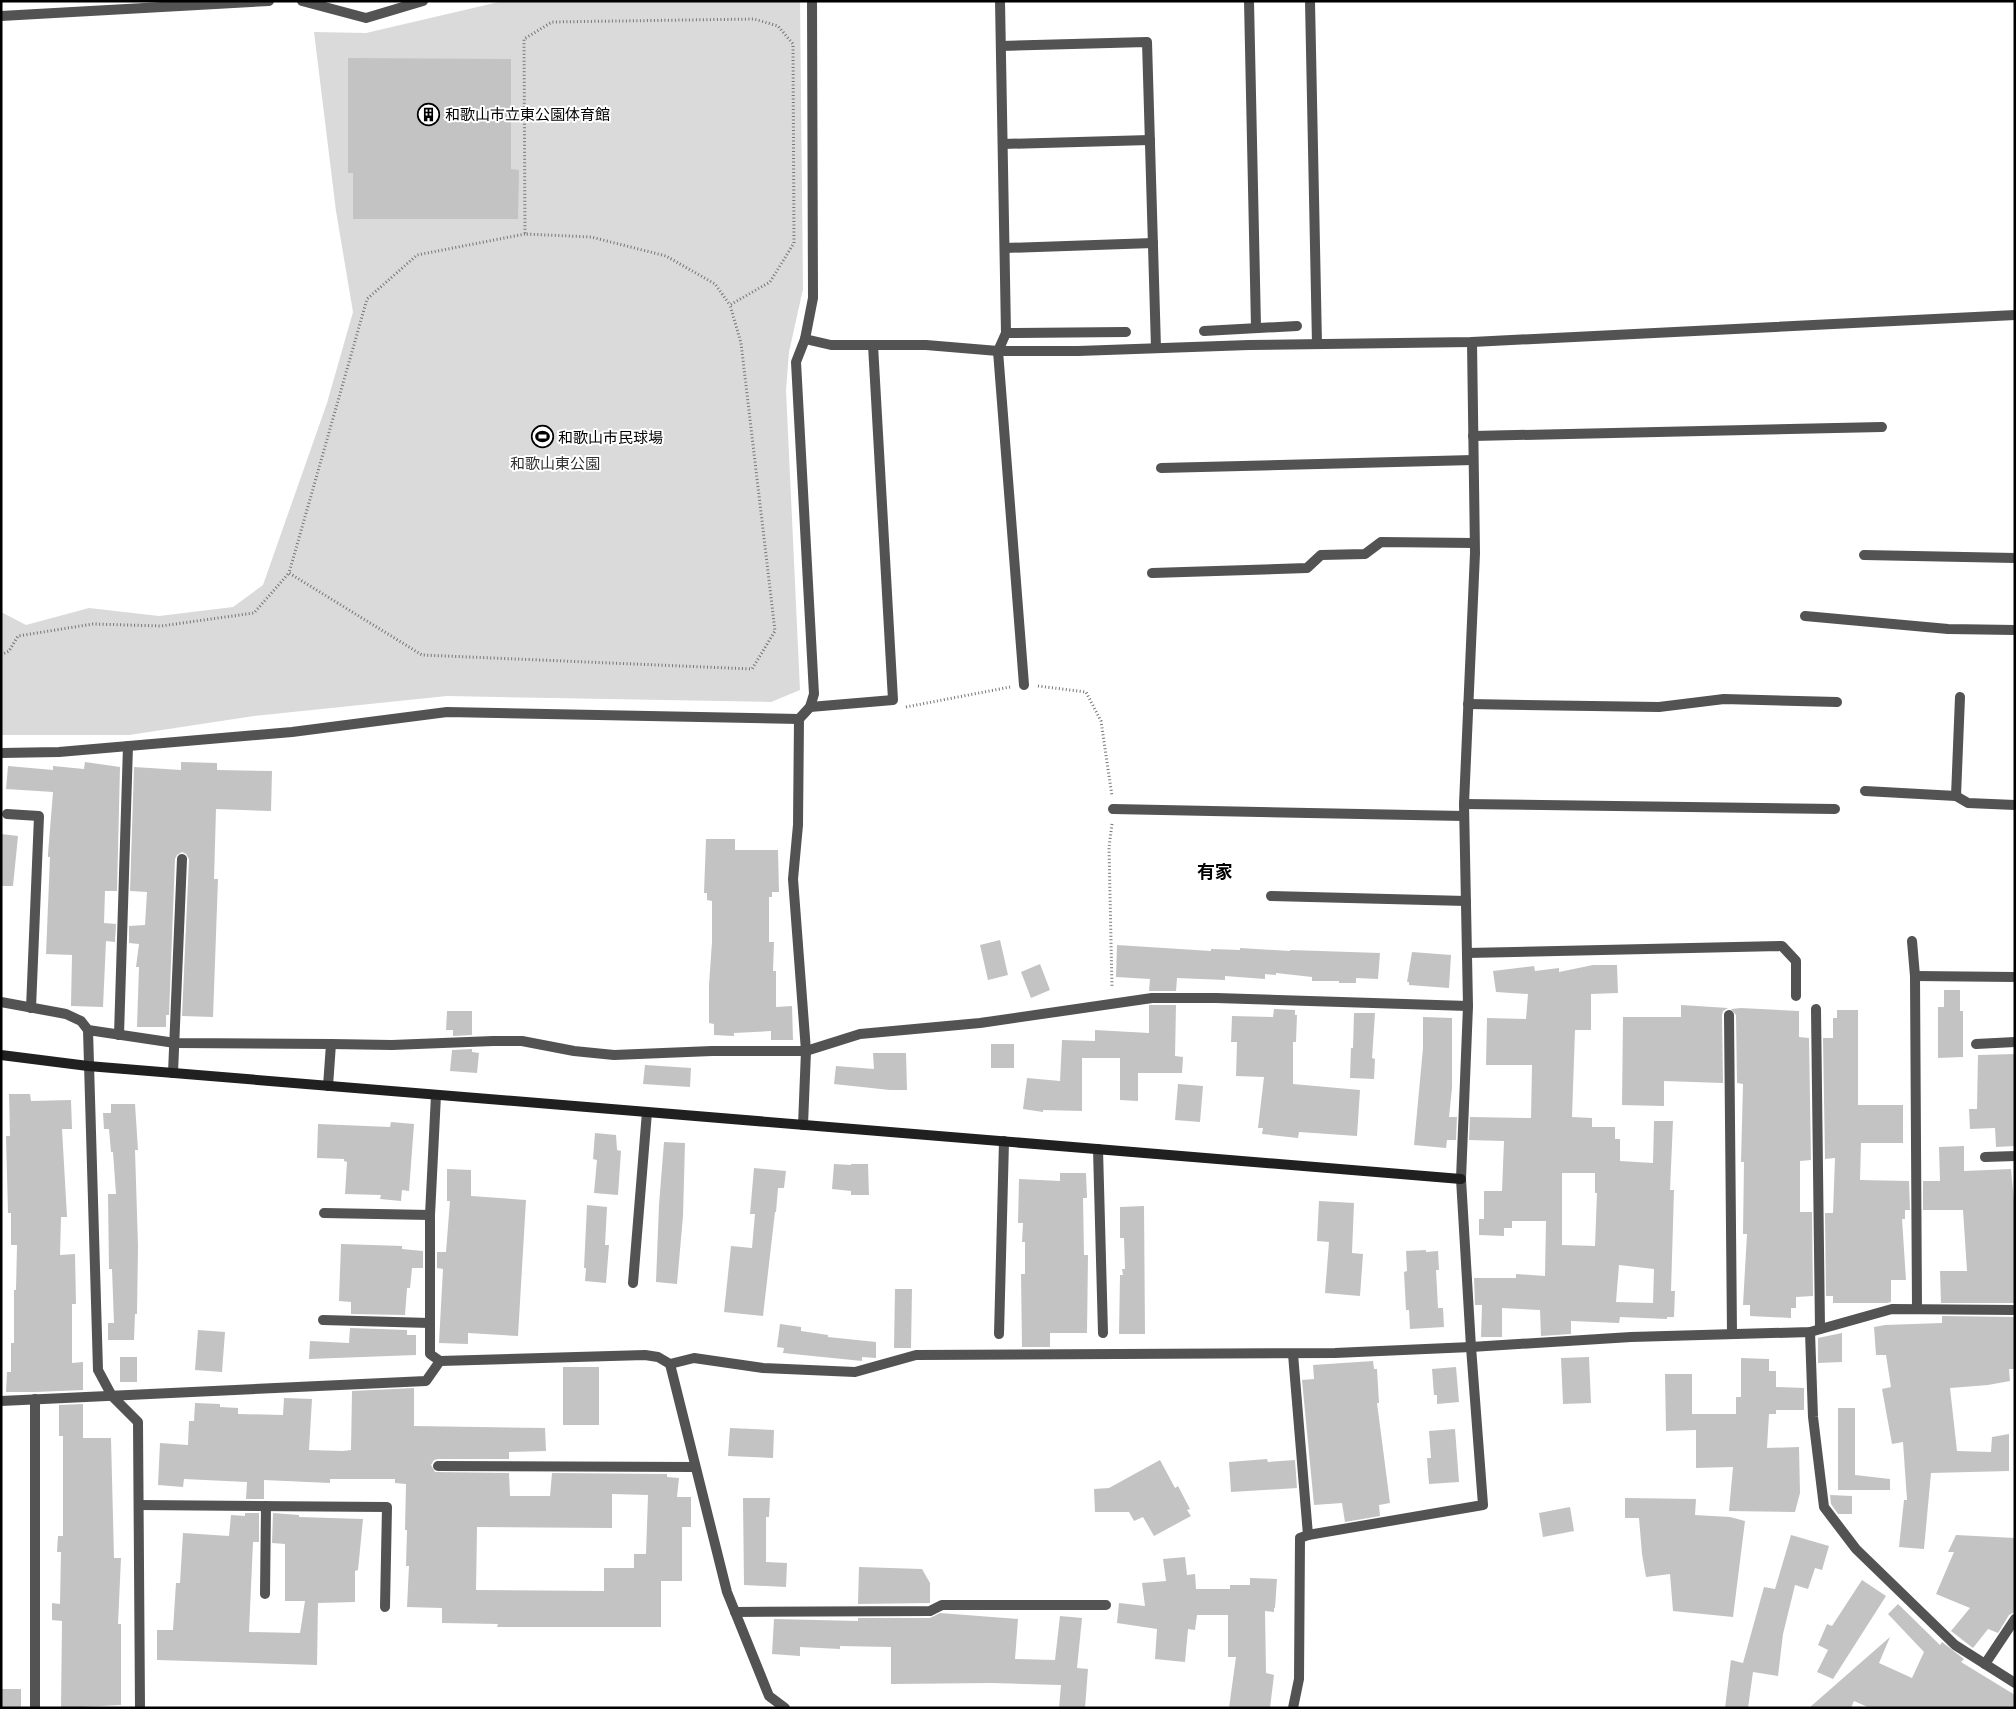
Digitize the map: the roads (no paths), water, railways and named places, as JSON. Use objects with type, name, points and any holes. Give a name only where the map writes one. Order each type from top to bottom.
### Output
[{"type":"street","points":[[1,16],[269,1]]},
{"type":"street","points":[[302,1],[366,18],[423,1]]},
{"type":"street","points":[[803,1125],[806,1051],[793,878],[798,825],[799,718],[810,707],[814,694],[796,362],[805,339],[813,298],[812,1]]},
{"type":"street","points":[[1000,1],[1006,334],[998,351],[1024,685]]},
{"type":"street","points":[[1249,1],[1256,327]]},
{"type":"street","points":[[1310,1],[1317,344]]},
{"type":"street","points":[[1001,46],[1148,42],[1156,348]]},
{"type":"street","points":[[1003,144],[1150,140]]},
{"type":"street","points":[[1005,248],[1153,243]]},
{"type":"street","points":[[805,339],[831,345],[926,345],[998,351],[1472,342],[2015,315]]},
{"type":"street","points":[[1204,331],[1297,326]]},
{"type":"street","points":[[1006,334],[1126,332]]},
{"type":"street","points":[[1293,1708],[1299,1679],[1300,1538],[1308,1535],[1483,1505],[1460,1179],[1468,1006],[1464,804],[1474,542],[1472,342]]},
{"type":"street","points":[[810,707],[893,700],[873,345]]},
{"type":"street","points":[[1473,436],[1882,427]]},
{"type":"street","points":[[1161,468],[1473,460]]},
{"type":"street","points":[[1152,574],[1307,568],[1321,555],[1365,554],[1381,542],[1474,542]]},
{"type":"street","points":[[1864,555],[2015,558]]},
{"type":"street","points":[[1805,616],[1948,630],[2015,630]]},
{"type":"street","points":[[1956,796],[1960,697]]},
{"type":"street","points":[[1468,704],[1659,707],[1724,699],[1837,702]]},
{"type":"street","points":[[1,753],[59,752],[292,732],[447,712],[799,718]]},
{"type":"street","points":[[119,1035],[128,746]]},
{"type":"street","points":[[1865,792],[1956,796],[1968,803],[2015,805]]},
{"type":"street","points":[[1464,804],[1835,809]]},
{"type":"street","points":[[1113,809],[1464,816]]},
{"type":"street","points":[[7,814],[39,816],[31,1008]]},
{"type":"street","points":[[173,1073],[182,859]]},
{"type":"street","points":[[1271,896],[1466,901]]},
{"type":"street","points":[[1912,941],[1915,976],[1916,1309]]},
{"type":"street","points":[[1467,953],[1782,946],[1796,961],[1796,996]]},
{"type":"street","points":[[1915,976],[2015,977]]},
{"type":"street","points":[[1,1002],[66,1014],[80,1021],[88,1030],[175,1043],[392,1045],[522,1041],[574,1051],[614,1055],[712,1051],[806,1051],[860,1034],[980,1023],[1152,998],[1216,998],[1468,1006]]},
{"type":"street","points":[[1816,1009],[1813,1417],[1824,1507],[1856,1549],[1954,1645],[2015,1683]]},
{"type":"street","points":[[1729,1015],[1732,1334]]},
{"type":"street","points":[[88,1030],[98,1370],[112,1396],[138,1422],[140,1708]]},
{"type":"street","points":[[1976,1044],[2015,1042]]},
{"type":"street","points":[[328,1086],[330,1044]]},
{"type":"street","points":[[1,1055],[88,1066],[1460,1179]]},
{"type":"street","points":[[436,1095],[430,1215],[430,1354],[440,1361],[644,1355],[658,1357],[670,1364],[694,1358],[763,1368],[855,1372],[916,1355],[1292,1354],[1471,1347],[1631,1337],[1815,1331],[1892,1309],[2015,1310]]},
{"type":"street","points":[[633,1283],[648,1112]]},
{"type":"street","points":[[999,1334],[1004,1141]]},
{"type":"street","points":[[1098,1149],[1103,1333]]},
{"type":"street","points":[[1985,1157],[2015,1156]]},
{"type":"street","points":[[324,1213],[430,1215]]},
{"type":"street","points":[[323,1320],[430,1323]]},
{"type":"street","points":[[1292,1354],[1308,1535]]},
{"type":"street","points":[[1,1401],[426,1381],[440,1361]]},
{"type":"street","points":[[670,1364],[728,1592],[769,1696],[769,1708]]},
{"type":"street","points":[[35,1399],[35,1708]]},
{"type":"street","points":[[438,1466],[695,1467]]},
{"type":"street","points":[[139,1505],[386,1507],[385,1607]]},
{"type":"street","points":[[265,1594],[266,1506]]},
{"type":"street","points":[[735,1612],[930,1611],[942,1605],[1106,1604]]},
{"type":"street","points":[[1985,1664],[2015,1619]]},
{"type":"street","points":[[769,1696],[785,1708]]},
{"type":"place","name":"和歌山市立東公園体育館","points":[[429,114]]},
{"type":"place","name":"和歌山市民球場","points":[[542,437]]},
{"type":"district","name":"有家","points":[[1215,872]]},
{"type":"park label","name":"和歌山東公園","points":[[555,463]]}]
